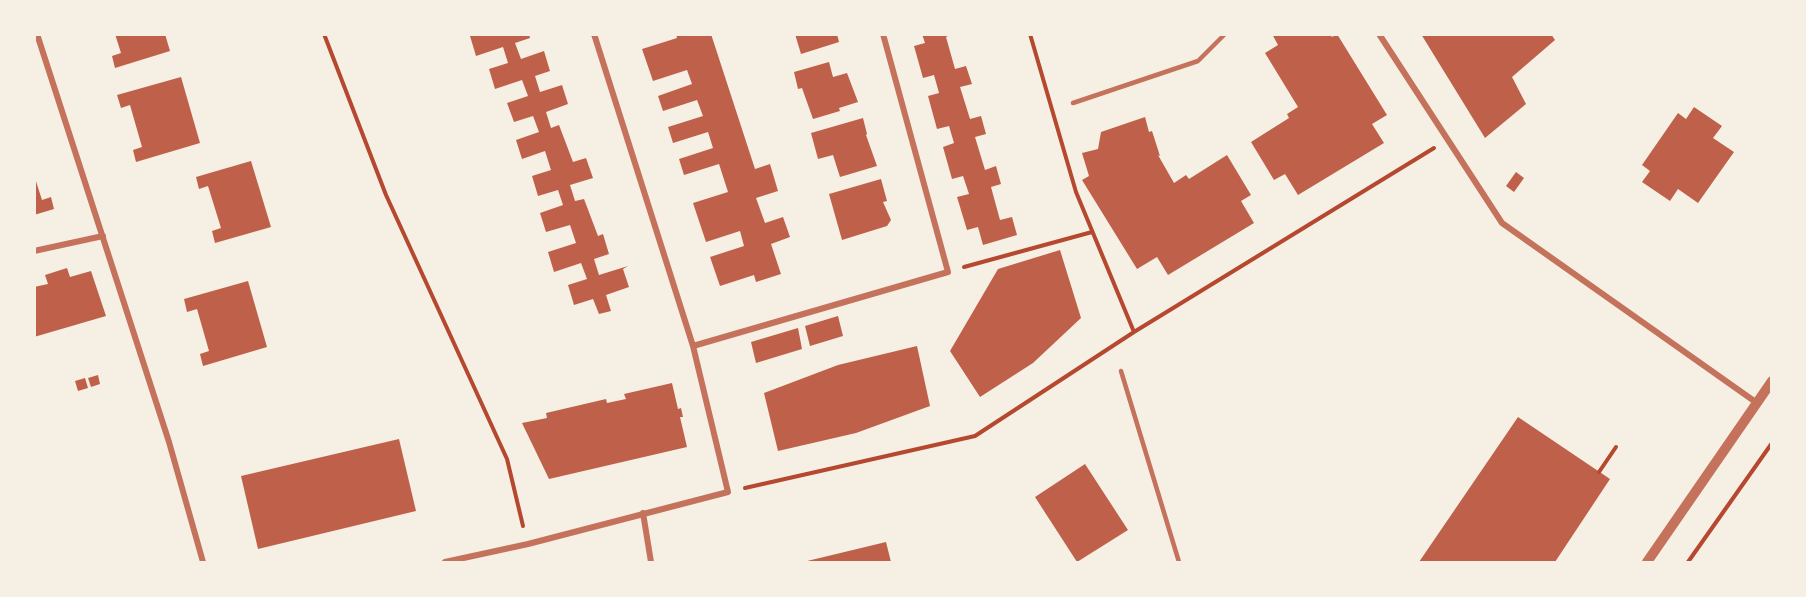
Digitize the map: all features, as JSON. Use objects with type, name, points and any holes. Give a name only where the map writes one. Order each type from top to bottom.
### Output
[{"type":"street","points":[[37,34],[169,442],[203,562]]},
{"type":"street","points":[[445,562],[528,544],[728,492],[693,346],[594,34]]},
{"type":"street","points":[[693,346],[948,272],[883,34]]},
{"type":"street","points":[[1379,34],[1502,223],[1757,403]]},
{"type":"street","points":[[34,250],[103,236]]},
{"type":"street","points":[[1647,562],[1772,381]]},
{"type":"street","points":[[643,513],[651,562]]},
{"type":"lane","points":[[1073,103],[1198,61],[1225,34]]},
{"type":"lane","points":[[1121,371],[1179,562]]},
{"type":"path","points":[[324,34],[386,195],[507,459],[528,544]]},
{"type":"path","points":[[1030,34],[1076,192],[1134,333]]},
{"type":"path","points":[[728,492],[975,436],[1134,333],[1448,140]]},
{"type":"path","points":[[948,272],[1092,232]]},
{"type":"path","points":[[1688,562],[1772,443]]},
{"type":"path","points":[[1599,471],[1616,447]]},
{"type":"building","points":[[115,34],[165,34],[170,51],[115,68],[112,56],[121,53]]},
{"type":"building","points":[[475,34],[529,34],[530,38],[515,43],[521,59],[544,51],[550,71],[535,76],[540,92],[562,85],[568,104],[546,112],[551,128],[559,125],[573,162],[586,158],[593,178],[570,185],[575,201],[584,199],[598,236],[603,234],[609,254],[594,259],[599,275],[628,266],[623,269],[629,287],[606,295],[611,311],[599,314],[593,299],[574,305],[568,285],[587,279],[581,263],[554,272],[548,252],[576,243],[570,225],[546,232],[540,213],[563,205],[558,190],[538,196],[532,176],[551,170],[545,151],[522,159],[516,140],[539,132],[533,116],[514,122],[507,103],[528,96],[522,80],[495,89],[489,69],[508,63],[503,47],[476,56],[470,36]]},
{"type":"building","points":[[676,34],[711,34],[755,169],[770,164],[778,191],[756,198],[765,223],[783,217],[790,237],[771,244],[781,274],[756,282],[754,275],[720,286],[710,257],[744,246],[740,231],[706,242],[693,203],[728,192],[719,164],[684,175],[679,159],[713,148],[708,132],[673,143],[668,127],[703,116],[697,100],[663,111],[658,96],[692,84],[687,70],[653,81],[642,49],[677,38]]},
{"type":"building","points":[[795,34],[837,34],[839,42],[801,54]]},
{"type":"building","points":[[922,34],[952,34],[946,37],[955,69],[966,66],[972,84],[960,87],[970,119],[981,116],[986,134],[975,137],[985,170],[996,166],[1001,184],[991,187],[1000,220],[1012,217],[1017,235],[983,245],[978,227],[967,230],[957,197],[969,194],[963,176],[952,179],[943,147],[954,143],[949,126],[937,129],[928,96],[939,93],[934,75],[923,78],[914,46],[925,43]]},
{"type":"building","points":[[1272,34],[1330,34],[1332,37],[1337,34],[1387,115],[1372,124],[1384,143],[1298,195],[1285,174],[1274,180],[1251,142],[1289,118],[1287,114],[1298,107],[1265,53],[1278,45]]},
{"type":"building","points":[[1421,34],[1551,34],[1555,40],[1512,77],[1526,104],[1485,138]]},
{"type":"building","points":[[829,62],[833,77],[847,73],[858,102],[839,108],[840,111],[813,119],[802,88],[798,89],[794,72]]},
{"type":"building","points":[[181,77],[200,143],[136,162],[133,150],[142,147],[130,105],[121,108],[117,95]]},
{"type":"building","points":[[1694,107],[1722,126],[1713,138],[1734,152],[1698,203],[1678,189],[1670,201],[1642,182],[1650,171],[1642,165],[1678,113],[1686,119]]},
{"type":"building","points":[[1145,117],[1160,156],[1158,155],[1174,183],[1186,175],[1189,179],[1227,155],[1251,195],[1241,201],[1254,223],[1168,275],[1157,257],[1137,269],[1082,180],[1089,176],[1082,153],[1098,149],[1101,132]]},
{"type":"building","points":[[863,118],[866,135],[877,166],[840,177],[833,155],[818,159],[811,133]]},
{"type":"building","points":[[251,161],[271,227],[215,243],[212,231],[221,228],[208,186],[199,189],[196,177]]},
{"type":"building","points":[[1516,172],[1524,178],[1514,192],[1506,186]]},
{"type":"building","points":[[34,175],[42,200],[51,197],[54,209],[34,215]]},
{"type":"building","points":[[881,179],[887,201],[883,202],[891,220],[887,226],[842,240],[829,194]]},
{"type":"building","points":[[1060,250],[1081,318],[1033,363],[980,397],[950,351],[998,269]]},
{"type":"building","points":[[67,268],[70,277],[91,271],[106,316],[34,337],[34,287],[48,284],[45,275]]},
{"type":"building","points":[[248,281],[267,347],[203,366],[200,354],[209,351],[197,309],[187,312],[184,299]]},
{"type":"building","points":[[838,316],[843,336],[810,346],[805,326]]},
{"type":"building","points":[[798,328],[802,349],[756,363],[751,342]]},
{"type":"building","points":[[917,346],[930,406],[856,433],[778,451],[764,393],[838,365]]},
{"type":"building","points":[[98,375],[100,384],[91,387],[88,378]]},
{"type":"building","points":[[85,378],[88,388],[78,391],[75,381]]},
{"type":"building","points":[[672,383],[678,409],[681,408],[683,417],[680,417],[687,447],[549,479],[522,423],[547,418],[546,413],[606,399],[607,403],[626,399],[624,394]]},
{"type":"building","points":[[1518,417],[1610,479],[1555,562],[1419,562]]},
{"type":"building","points":[[399,439],[416,511],[258,549],[241,476]]},
{"type":"building","points":[[1085,464],[1128,530],[1077,562],[1035,497]]},
{"type":"building","points":[[886,542],[891,562],[803,562]]}]
